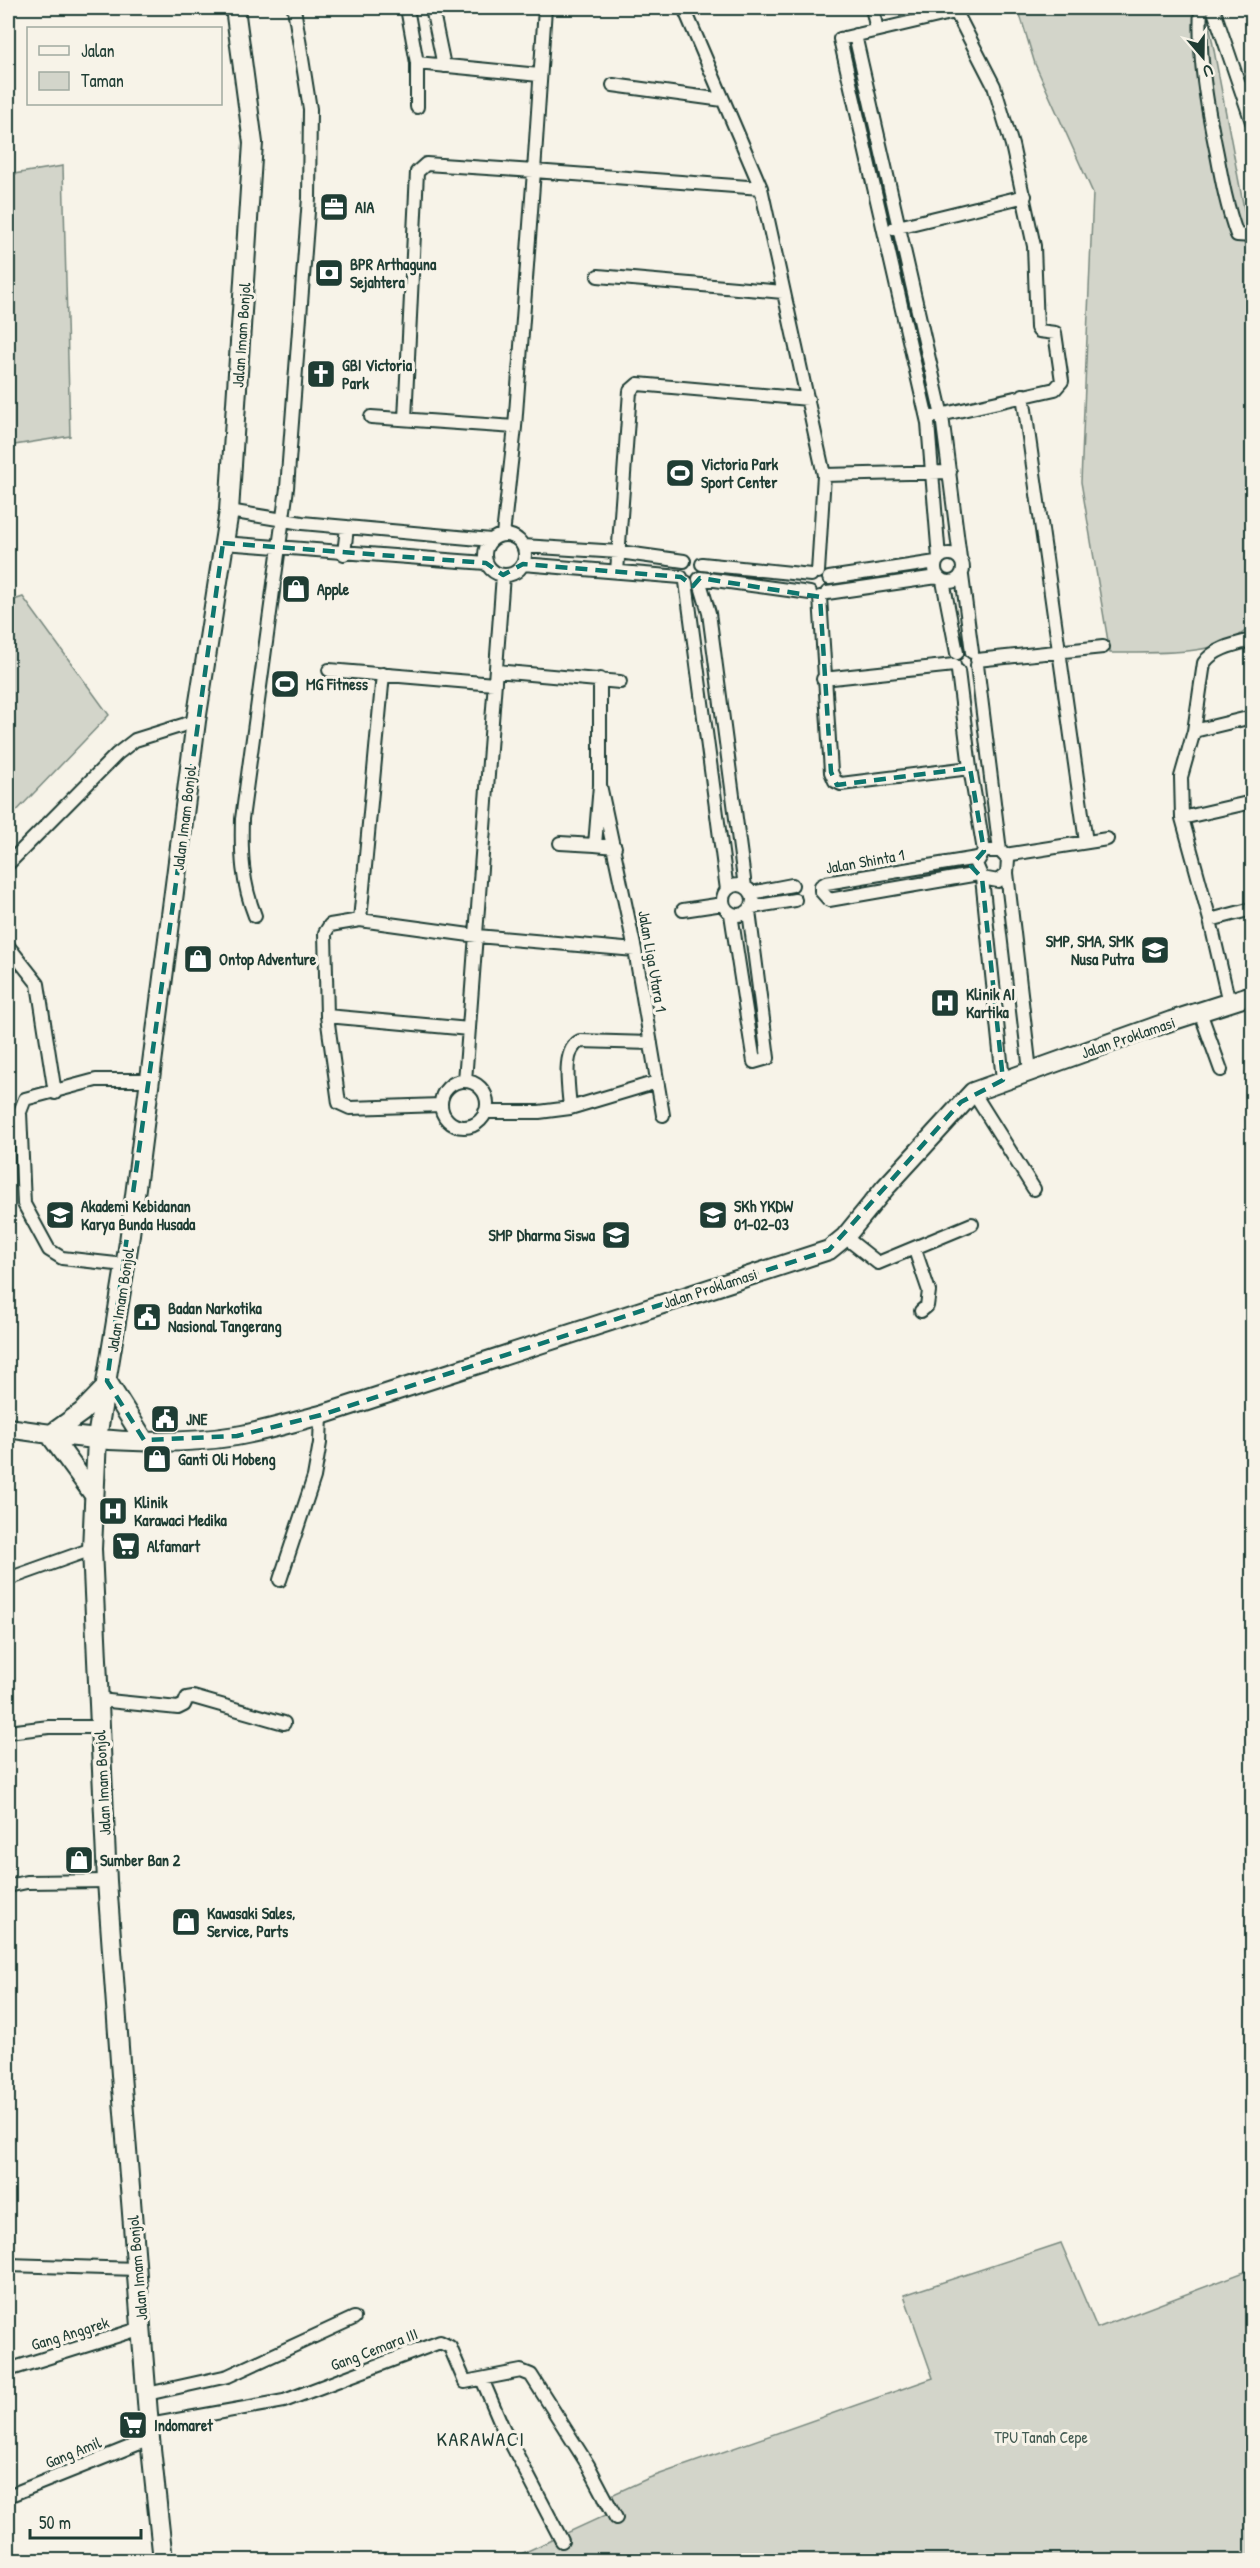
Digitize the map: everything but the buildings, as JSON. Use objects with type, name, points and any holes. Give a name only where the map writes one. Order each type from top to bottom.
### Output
[{"type":"main road","name":"Jalan Imam Bonjol","points":[[163,2560],[150,2432],[107,1881],[92,1549],[97,1438],[125,1265],[196,721],[228,511],[253,143],[235,8]]},
{"type":"main road","name":"Jalan Proklamasi","points":[[8,1428],[50,1435],[144,1440],[195,1440],[237,1436],[321,1415],[829,1250],[845,1237],[885,1188],[974,1092],[1252,995]]},
{"type":"main road","points":[[94,1495],[50,1435],[82,1412],[107,1384],[144,1440]]},
{"type":"street","points":[[255,916],[245,891],[242,819],[282,519],[305,257],[311,138],[310,109],[294,8]]},
{"type":"street","points":[[407,8],[417,63],[417,107]]},
{"type":"street","points":[[432,8],[444,66]]},
{"type":"street","points":[[523,546],[523,564],[517,572],[502,575],[492,571],[486,563],[485,550],[497,538],[515,427],[539,75],[544,51],[545,8]]},
{"type":"street","points":[[683,8],[760,188],[824,475],[819,575],[806,586],[819,594]]},
{"type":"street","points":[[872,8],[878,30]]},
{"type":"street","points":[[1201,8],[1199,31],[1205,99],[1229,213],[1237,234],[1252,236]]},
{"type":"street","points":[[1213,8],[1252,122]]},
{"type":"street","points":[[927,418],[1056,389],[1062,381],[1055,333],[1040,331],[1037,328],[1034,246],[1024,196],[994,86],[955,10],[840,39],[927,418],[940,579],[957,663],[977,817],[980,876],[1003,1080]]},
{"type":"street","points":[[855,35],[942,416],[960,558],[964,569],[962,576],[975,659],[994,815],[1002,853],[1009,864],[1007,873],[1030,1071]]},
{"type":"street","points":[[417,63],[539,75]]},
{"type":"street","points":[[613,85],[723,100]]},
{"type":"street","points":[[405,419],[417,172],[426,164],[760,188]]},
{"type":"street","points":[[884,230],[1024,196]]},
{"type":"street","points":[[598,276],[783,292]]},
{"type":"street","points":[[617,572],[630,391],[634,386],[638,384],[808,399]]},
{"type":"street","points":[[1023,395],[1086,842]]},
{"type":"street","points":[[371,417],[515,427]]},
{"type":"street","points":[[931,453],[948,452]]},
{"type":"street","points":[[824,475],[950,472]]},
{"type":"street","points":[[228,511],[346,527],[514,538],[523,546],[619,552],[684,561],[691,558],[702,564],[819,575],[938,560],[952,554],[960,558]]},
{"type":"street","points":[[344,554],[346,527]]},
{"type":"street","points":[[223,543],[278,549],[486,563]]},
{"type":"street","points":[[684,561],[679,569],[683,579],[726,890],[723,904]]},
{"type":"street","points":[[523,564],[617,572],[694,582],[700,579],[819,594],[940,579],[950,583],[962,576]]},
{"type":"street","points":[[702,564],[703,571],[700,579],[710,622],[748,890],[768,1058],[754,1062],[731,914],[723,904]]},
{"type":"street","points":[[465,1081],[502,575]]},
{"type":"street","points":[[819,575],[831,586],[819,594]]},
{"type":"street","points":[[819,594],[823,679],[831,772],[835,781],[841,784],[970,768]]},
{"type":"street","points":[[1229,1003],[1210,920],[1182,818],[1181,777],[1194,731],[1206,660],[1224,648],[1252,640]]},
{"type":"street","points":[[957,663],[964,650],[975,659],[1103,647]]},
{"type":"street","points":[[823,679],[957,663],[969,673],[975,659]]},
{"type":"street","points":[[329,670],[494,684]]},
{"type":"street","points":[[496,671],[620,682]]},
{"type":"street","points":[[360,920],[383,674]]},
{"type":"street","name":"Jalan Liga Utara 1","points":[[596,845],[600,785],[600,679]]},
{"type":"street","points":[[1194,731],[1252,717]]},
{"type":"street","points":[[8,864],[117,754],[135,740],[196,721]]},
{"type":"street","name":"Jalan Liga Utara 1","points":[[600,785],[615,847],[635,950],[663,1115]]},
{"type":"street","points":[[1182,818],[1252,802]]},
{"type":"street","points":[[977,817],[994,815]]},
{"type":"street","points":[[980,855],[1107,838]]},
{"type":"street","points":[[560,843],[615,847]]},
{"type":"street","name":"Jalan Shinta 1","points":[[980,855],[826,883],[821,886],[821,891],[829,900],[980,876]]},
{"type":"street","points":[[980,876],[998,881],[1007,873]]},
{"type":"street","points":[[726,890],[733,886],[748,890],[792,885]]},
{"type":"street","points":[[731,914],[740,915],[750,909],[795,900]]},
{"type":"street","points":[[682,910],[723,904]]},
{"type":"street","points":[[1210,920],[1252,909]]},
{"type":"street","points":[[441,1105],[350,1108],[339,1103],[327,1016],[325,933],[334,923],[360,920],[477,936],[635,950]]},
{"type":"street","points":[[8,946],[38,984],[55,1093]]},
{"type":"street","points":[[1200,1012],[1221,1070]]},
{"type":"street","points":[[327,1016],[469,1029]]},
{"type":"street","points":[[570,1108],[569,1053],[574,1043],[580,1041],[651,1043]]},
{"type":"street","points":[[125,1265],[62,1258],[49,1250],[24,1204],[20,1112],[25,1099],[55,1093],[96,1080],[150,1080]]},
{"type":"street","points":[[465,1081],[478,1086],[486,1098],[485,1113],[475,1124],[460,1126],[447,1119],[441,1105],[445,1091],[457,1082],[465,1081]]},
{"type":"street","points":[[485,1113],[539,1112],[570,1108],[657,1082]]},
{"type":"street","points":[[974,1092],[1034,1189]]},
{"type":"street","points":[[8,1118],[20,1112]]},
{"type":"street","points":[[845,1237],[878,1263],[915,1250],[972,1224]]},
{"type":"street","points":[[915,1250],[929,1291],[927,1306],[921,1311]]},
{"type":"street","points":[[280,1580],[314,1477],[320,1443],[321,1415]]},
{"type":"street","points":[[8,1579],[92,1549]]},
{"type":"street","points":[[99,1700],[178,1708],[184,1706],[186,1698],[193,1697],[284,1724]]},
{"type":"street","points":[[8,1732],[50,1727],[99,1727]]},
{"type":"street","points":[[8,1886],[27,1882],[107,1881]]},
{"type":"street","points":[[8,2265],[137,2269]]},
{"type":"street","points":[[147,2394],[228,2376],[354,2318]]},
{"type":"street","name":"Gang Anggrek","points":[[8,2370],[142,2328]]},
{"type":"street","name":"Gang Cemara III","points":[[150,2432],[284,2401],[440,2342],[450,2347],[465,2382],[482,2379]]},
{"type":"street","points":[[562,2541],[503,2428],[482,2379],[521,2371],[531,2375],[588,2465],[616,2517]]},
{"type":"street","name":"Gang Amil","points":[[8,2496],[150,2432]]},
{"type":"highlighted area","points":[[223,543],[486,563],[503,575],[523,564],[681,577],[693,586],[700,578],[820,597],[831,772],[837,785],[970,768],[984,851],[971,866],[982,878],[1003,1080],[961,1102],[829,1250],[321,1415],[237,1436],[144,1440],[107,1381]]},
{"type":"green space","points":[[1018,8],[1206,8],[1252,251],[1252,624],[1240,635],[1224,643],[1206,648],[1166,653],[1110,653],[1081,482],[1093,193],[1035,64]]},
{"type":"green space","points":[[63,166],[70,436],[8,446],[8,175]]},
{"type":"green space","points":[[23,597],[109,715],[8,820],[8,602]]},
{"type":"green space","name":"TPU Tanah Cepe","points":[[1061,2243],[1097,2328],[1252,2269],[1252,2560],[508,2560],[606,2515],[598,2501],[649,2478],[933,2378],[904,2295]]},
{"type":"place","name":"AIA","points":[[334,207]]},
{"type":"place","name":"BPR Arthaguna Sejahtera","points":[[329,273]]},
{"type":"place","name":"GBI Victoria Park","points":[[321,374]]},
{"type":"place","name":"Victoria Park Sport Center","points":[[680,473]]},
{"type":"place","name":"Apple","points":[[296,589]]},
{"type":"place","name":"MG Fitness","points":[[285,684]]},
{"type":"place","name":"SMP, SMA, SMK Nusa Putra","points":[[1155,950]]},
{"type":"place","name":"Ontop Adventure","points":[[198,959]]},
{"type":"place","name":"Klinik AI Kartika","points":[[945,1003]]},
{"type":"place","name":"Akademi Kebidanan Karya Bunda Husada","points":[[60,1215]]},
{"type":"place","name":"SKh YKDW 01-02-03","points":[[713,1215]]},
{"type":"place","name":"SMP Dharma Siswa","points":[[616,1235]]},
{"type":"place","name":"Badan Narkotika Nasional Tangerang","points":[[147,1317]]},
{"type":"place","name":"JNE","points":[[165,1419]]},
{"type":"place","name":"Ganti Oli Mobeng","points":[[157,1459]]},
{"type":"place","name":"Klinik Karawaci Medika","points":[[113,1511]]},
{"type":"place","name":"Alfamart","points":[[126,1546]]},
{"type":"place","name":"Sumber Ban 2","points":[[79,1860]]},
{"type":"place","name":"Kawasaki Sales, Service, Parts","points":[[186,1922]]},
{"type":"place","name":"Indomaret","points":[[133,2425]]},
{"type":"district","name":"KARAWACI","points":[[481,2439]]}]
